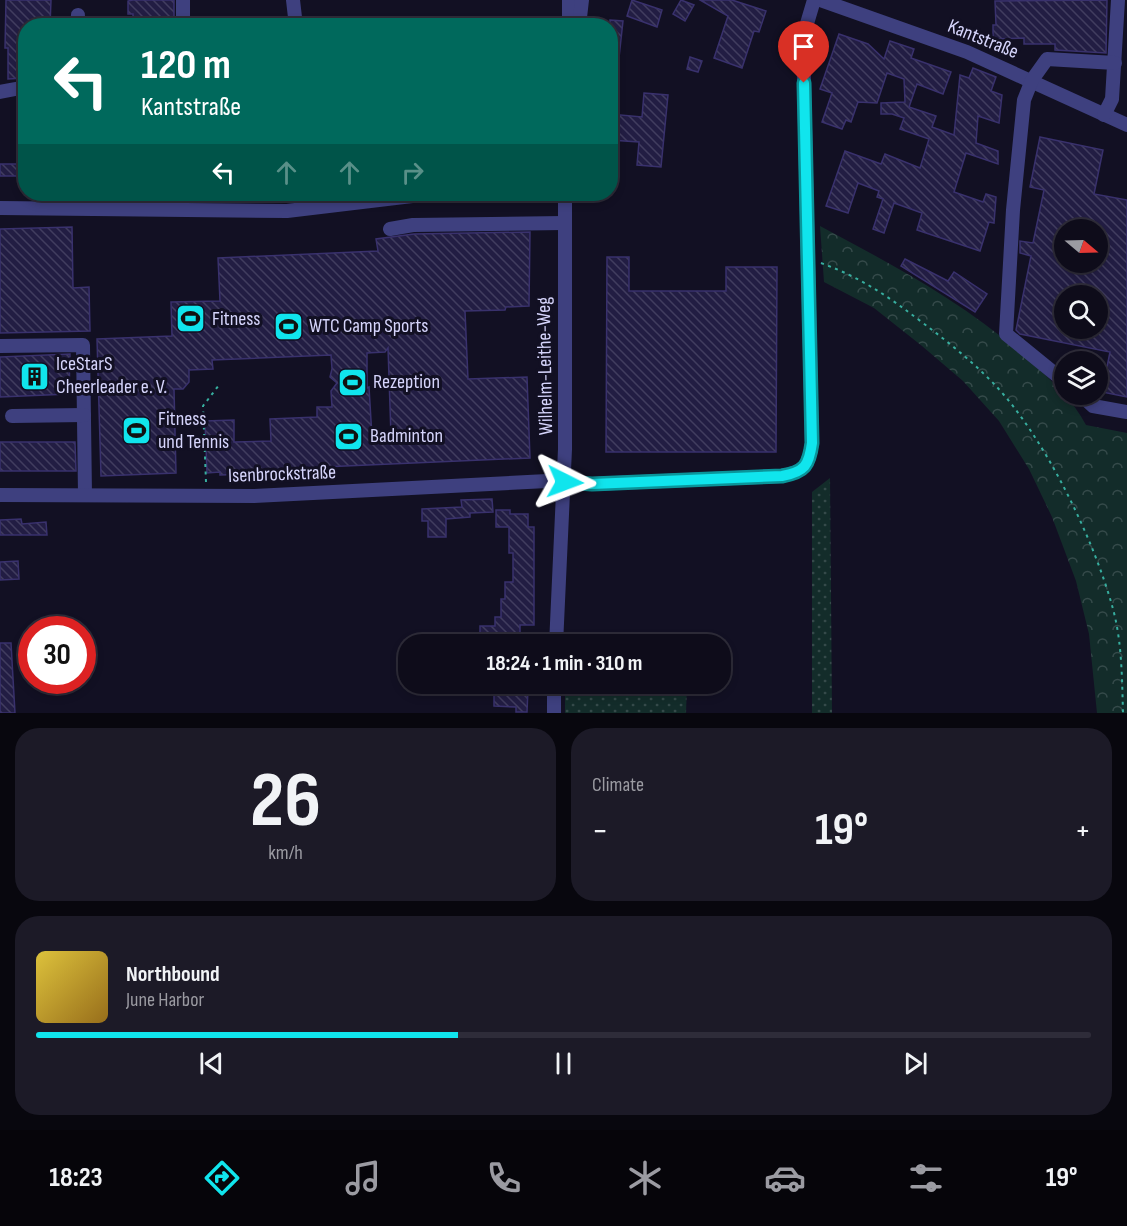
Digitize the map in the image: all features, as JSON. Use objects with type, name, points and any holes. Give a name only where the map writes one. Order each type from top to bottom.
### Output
[{"type":"street","points":[[183,0],[183,18]]},
{"type":"street","points":[[293,0],[295,18]]},
{"type":"street","points":[[569,0],[570,18]]},
{"type":"street","points":[[580,18],[582,0]]},
{"type":"street","points":[[565,482],[592,484],[782,476],[803,469],[810,459],[812,443],[803,37],[814,0]]},
{"type":"street","name":"Kantstraße","points":[[820,0],[967,51],[1127,125]]},
{"type":"street","points":[[1104,115],[1112,99],[1118,0]]},
{"type":"street","points":[[1054,373],[1006,334],[1013,210],[1024,100],[1032,80],[1047,58],[1114,63]]},
{"type":"street","points":[[0,92],[18,89]]},
{"type":"street","points":[[0,208],[287,211],[371,201]]},
{"type":"street","name":"Wilhelm-Leithe-Weg","points":[[557,634],[565,482],[565,201]]},
{"type":"street","points":[[390,229],[413,225],[564,223]]},
{"type":"street","points":[[0,346],[83,345],[85,495]]},
{"type":"street","points":[[1093,405],[1127,412]]},
{"type":"street","points":[[12,416],[84,415]]},
{"type":"street","name":"Isenbrockstraße","points":[[0,495],[207,496],[565,482]]},
{"type":"street","points":[[554,694],[554,713]]},
{"type":"path","points":[[807,261],[821,263],[851,274],[901,306],[963,355],[996,386],[1022,419],[1064,489],[1101,571],[1114,611],[1121,654],[1123,713]]},
{"type":"path","points":[[207,496],[203,406],[219,385]]},
{"type":"green space","points":[[820,226],[930,288],[1008,342],[1054,384],[1054,405],[1073,405],[1086,425],[1127,433],[1127,713],[1097,713],[1089,634],[1076,581],[1052,517],[1029,469],[999,421],[963,381],[922,346],[874,308],[824,282]]},
{"type":"green space","points":[[830,478],[832,713],[812,713],[812,492]]},
{"type":"green space","points":[[565,694],[687,694],[686,713],[565,713]]},
{"type":"building","points":[[6,0],[51,0],[50,18],[18,18],[18,78],[8,79],[8,48],[5,48]]},
{"type":"building","points":[[174,0],[174,18],[133,18],[133,14],[128,14],[128,1]]},
{"type":"building","points":[[632,0],[662,10],[657,27],[627,16]]},
{"type":"building","points":[[681,0],[694,5],[685,21],[673,14]]},
{"type":"building","points":[[700,0],[732,0],[766,11],[759,32],[754,31],[742,68],[714,58],[728,16]]},
{"type":"building","points":[[1107,0],[1106,53],[1055,50],[1055,44],[1024,44],[1024,38],[993,39],[993,25],[996,25],[995,1]]},
{"type":"building","points":[[618,21],[623,21],[618,67]]},
{"type":"building","points":[[839,34],[868,44],[884,59],[890,41],[914,49],[911,58],[951,72],[943,94],[917,84],[909,107],[936,116],[932,127],[954,135],[960,75],[969,78],[973,68],[996,77],[991,91],[1002,95],[999,123],[978,116],[976,143],[998,151],[998,164],[966,153],[954,192],[983,202],[986,194],[996,197],[994,223],[989,222],[980,251],[917,230],[922,213],[894,203],[884,233],[873,229],[883,199],[877,197],[879,191],[858,183],[848,213],[826,206],[845,151],[881,164],[885,154],[920,168],[929,139],[900,129],[904,118],[892,114],[881,114],[881,103],[905,102],[904,79],[887,73],[877,103],[858,102],[851,122],[846,120],[842,129],[822,122],[832,93],[820,89]]},
{"type":"building","points":[[690,57],[702,61],[698,72],[687,69]]},
{"type":"building","points":[[644,93],[668,95],[661,167],[637,165],[639,142],[618,141],[618,115],[642,117]]},
{"type":"building","points":[[1040,137],[1103,150],[1094,194],[1127,200],[1127,397],[1108,393],[1110,352],[1020,334],[1016,330],[1031,256],[1020,253],[1020,241],[1033,243],[1044,190],[1030,187]]},
{"type":"building","points":[[0,164],[18,164],[18,176],[0,176]]},
{"type":"building","points":[[72,227],[73,288],[89,287],[90,331],[0,333],[0,229]]},
{"type":"building","points":[[530,232],[529,306],[506,307],[505,310],[465,311],[468,379],[527,377],[530,458],[300,468],[288,470],[288,473],[220,475],[220,472],[207,473],[205,421],[234,420],[234,442],[271,441],[270,419],[317,417],[317,407],[332,407],[331,391],[337,383],[330,377],[331,355],[212,360],[213,369],[189,370],[189,382],[183,389],[174,389],[176,473],[101,476],[97,339],[172,336],[171,302],[220,301],[218,258],[378,251],[376,239],[414,234]],"holes":[[[388,348],[391,436],[372,437],[369,387],[367,388],[367,353],[385,352]]]},
{"type":"building","points":[[607,257],[629,257],[629,291],[726,291],[726,267],[777,267],[776,452],[606,452]]},
{"type":"building","points":[[905,259],[948,281],[954,272],[987,294],[975,312],[901,266]]},
{"type":"building","name":"IceStarS Cheerleader e. V.","points":[[70,354],[69,394],[0,397],[0,357]]},
{"type":"building","points":[[0,442],[75,442],[76,471],[0,471]]},
{"type":"building","points":[[492,499],[493,512],[470,513],[470,517],[446,519],[446,537],[428,537],[428,521],[422,521],[422,509],[462,507],[461,500]]},
{"type":"building","points":[[496,510],[510,510],[510,514],[528,514],[528,527],[534,527],[534,625],[520,625],[520,634],[480,634],[480,626],[495,626],[495,617],[501,617],[501,599],[505,599],[505,582],[513,582],[513,553],[509,553],[509,527],[496,527]]},
{"type":"building","points":[[21,519],[22,524],[46,522],[47,535],[0,535],[0,520]]},
{"type":"building","points":[[18,561],[19,579],[0,580],[0,562]]},
{"type":"building","points":[[0,643],[11,643],[15,713],[0,713]]},
{"type":"building","points":[[494,694],[528,694],[527,712],[516,712],[516,707],[494,706]]},
{"type":"place","name":"Fitness","points":[[191,319]]},
{"type":"place","name":"WTC Camp Sports","points":[[288,326]]},
{"type":"place","name":"IceStarS Cheerleader e. V.","points":[[35,376]]},
{"type":"place","name":"Rezeption","points":[[352,382]]},
{"type":"place","name":"Fitness und Tennis","points":[[137,431]]},
{"type":"place","name":"Badminton","points":[[349,436]]},
{"type":"route","points":[[565,482],[592,484],[782,476],[803,469],[810,459],[812,443],[804,83]]}]
